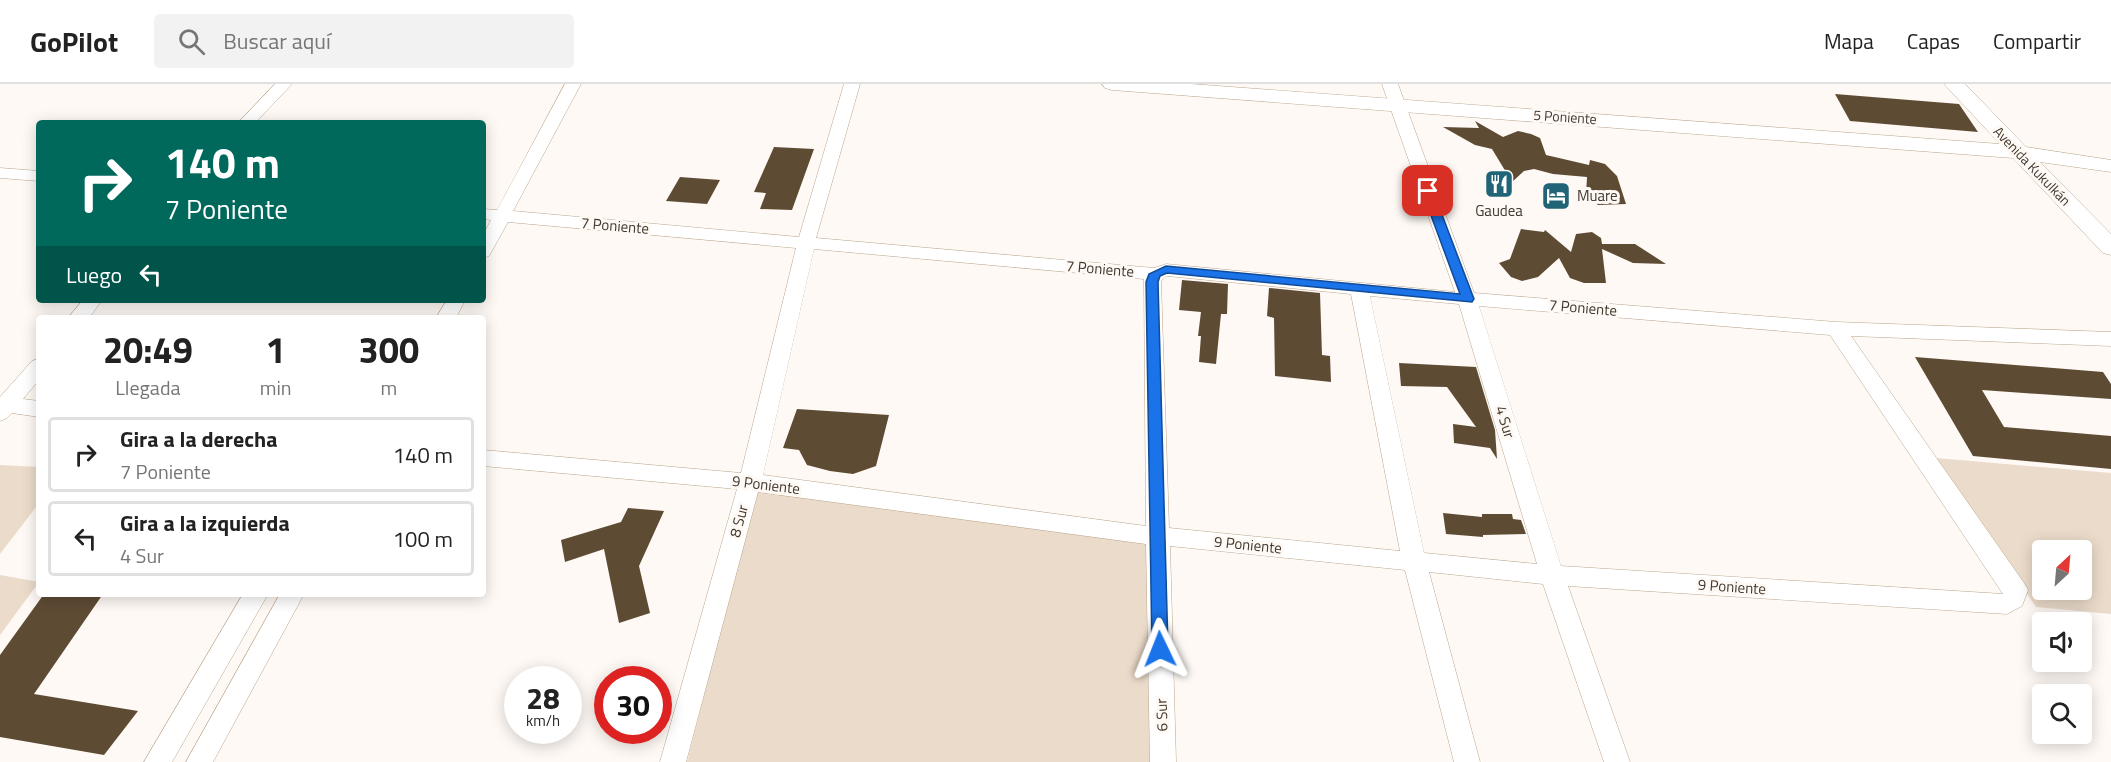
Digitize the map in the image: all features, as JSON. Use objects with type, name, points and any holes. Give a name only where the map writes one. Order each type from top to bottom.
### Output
[{"type":"street","points":[[249,120],[284,84]]},
{"type":"street","points":[[486,247],[573,84]]},
{"type":"street","name":"8 Sur","points":[[673,762],[750,482],[806,243],[852,84]]},
{"type":"street","name":"5 Poniente","points":[[1112,84],[2019,152],[2111,166]]},
{"type":"street","name":"4 Sur","points":[[1390,84],[1467,299],[1552,575],[1617,762]]},
{"type":"street","name":"Avenida Kukulkán","points":[[1954,84],[2111,248]]},
{"type":"street","points":[[0,173],[36,176]]},
{"type":"street","name":"7 Poniente","points":[[486,214],[1155,274],[1166,270],[1467,299],[1836,328],[2111,339]]},
{"type":"street","name":"6 Sur","points":[[1155,274],[1152,282],[1156,536],[1163,762]]},
{"type":"street","points":[[1359,287],[1414,561],[1467,762]]},
{"type":"street","points":[[80,315],[90,303]]},
{"type":"street","name":"9 Poniente","points":[[486,458],[750,482],[1156,536],[1552,575],[2007,604],[2014,599],[2016,590],[1836,328]]},
{"type":"street","points":[[3,407],[36,369]]},
{"type":"street","points":[[3,407],[36,409]]},
{"type":"street","points":[[157,762],[254,597]]},
{"type":"street","points":[[199,762],[290,597]]},
{"type":"shaded area","points":[[1936,458],[2111,473],[2111,614],[2036,607]]},
{"type":"shaded area","points":[[0,465],[36,467],[36,507],[0,554]]},
{"type":"shaded area","points":[[757,490],[1149,542],[1150,762],[687,762]]},
{"type":"shaded area","points":[[0,575],[36,581],[36,586],[0,635]]},
{"type":"building","points":[[1835,94],[1959,104],[1978,132],[1850,121]]},
{"type":"building","points":[[1475,121],[1503,137],[1518,131],[1540,138],[1546,155],[1589,165],[1590,160],[1605,164],[1617,176],[1626,204],[1598,205],[1586,195],[1587,177],[1553,174],[1534,169],[1524,171],[1512,182],[1492,149],[1475,145],[1443,127],[1479,128]]},
{"type":"building","points":[[774,147],[814,149],[792,210],[760,209],[766,193],[754,192]]},
{"type":"building","points":[[680,177],[720,180],[707,204],[666,201]]},
{"type":"building","points":[[1521,229],[1544,232],[1545,230],[1571,252],[1576,234],[1592,232],[1601,238],[1602,244],[1635,244],[1666,264],[1633,263],[1602,249],[1606,283],[1584,283],[1570,278],[1559,258],[1538,277],[1522,281],[1511,277],[1499,263],[1510,259]]},
{"type":"building","points":[[1182,280],[1228,284],[1227,314],[1221,314],[1216,364],[1199,362],[1201,336],[1198,336],[1201,312],[1179,310]]},
{"type":"building","points":[[1269,288],[1320,293],[1322,355],[1330,356],[1331,382],[1275,376],[1274,318],[1267,316]]},
{"type":"building","points":[[1915,357],[2103,372],[2111,384],[2111,399],[1982,390],[2004,427],[2111,436],[2111,469],[1973,456]]},
{"type":"building","points":[[1399,363],[1476,367],[1495,430],[1497,459],[1490,448],[1454,443],[1453,424],[1476,427],[1447,387],[1401,386]]},
{"type":"building","points":[[797,409],[889,415],[876,466],[853,474],[830,471],[807,465],[799,450],[783,448]]},
{"type":"building","points":[[628,508],[664,511],[639,566],[650,613],[619,623],[604,549],[565,562],[561,540],[621,522]]},
{"type":"building","points":[[1443,513],[1482,517],[1482,514],[1512,514],[1513,519],[1521,520],[1526,534],[1483,535],[1483,537],[1446,534]]},
{"type":"building","points":[[42,597],[101,597],[34,694],[138,711],[104,755],[0,737],[0,655]]},
{"type":"place","name":"Gaudea","points":[[1499,184]]},
{"type":"place","name":"Muare","points":[[1556,196]]},
{"type":"route","points":[[1160,649],[1152,282],[1155,274],[1166,270],[1467,299],[1428,191]]}]
